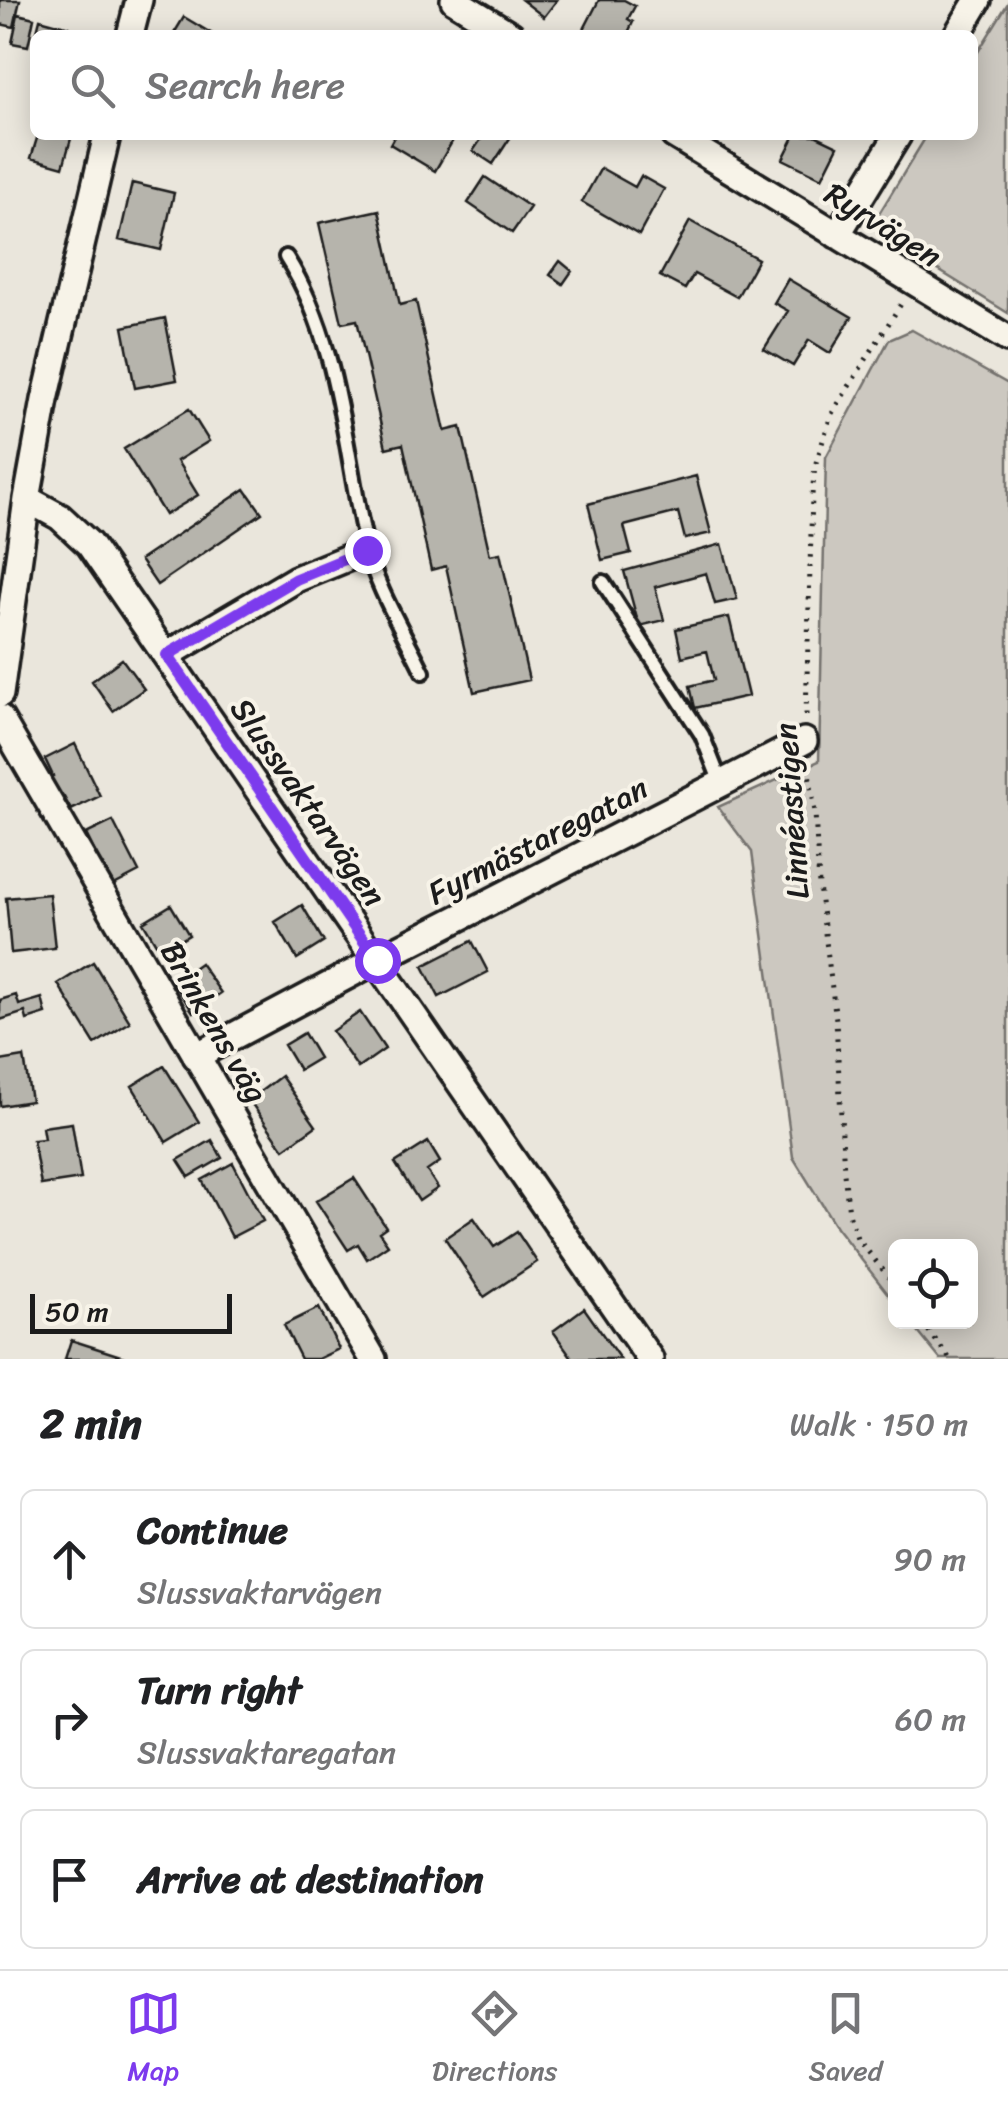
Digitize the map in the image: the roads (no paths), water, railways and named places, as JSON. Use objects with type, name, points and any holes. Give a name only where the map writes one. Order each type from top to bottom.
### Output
[{"type":"street","points":[[131,30],[139,0]]},
{"type":"street","points":[[454,0],[503,30]]},
{"type":"street","points":[[961,30],[978,0]]},
{"type":"street","points":[[0,694],[46,400],[106,140]]},
{"type":"street","name":"Ryrvägen","points":[[682,140],[1008,339]]},
{"type":"street","points":[[837,236],[895,140]]},
{"type":"street","name":"Slussvaktarvägen","points":[[28,499],[60,517],[89,544],[650,1359]]},
{"type":"street","points":[[167,655],[296,579],[367,550]]},
{"type":"street","name":"Brinkens väg","points":[[0,718],[373,1359]]},
{"type":"street","name":"Fyrmästaregatan","points":[[196,1056],[804,741]]},
{"type":"lane","points":[[286,257],[326,346],[367,550],[423,672]]},
{"type":"lane","points":[[602,582],[702,734],[721,784]]}]
